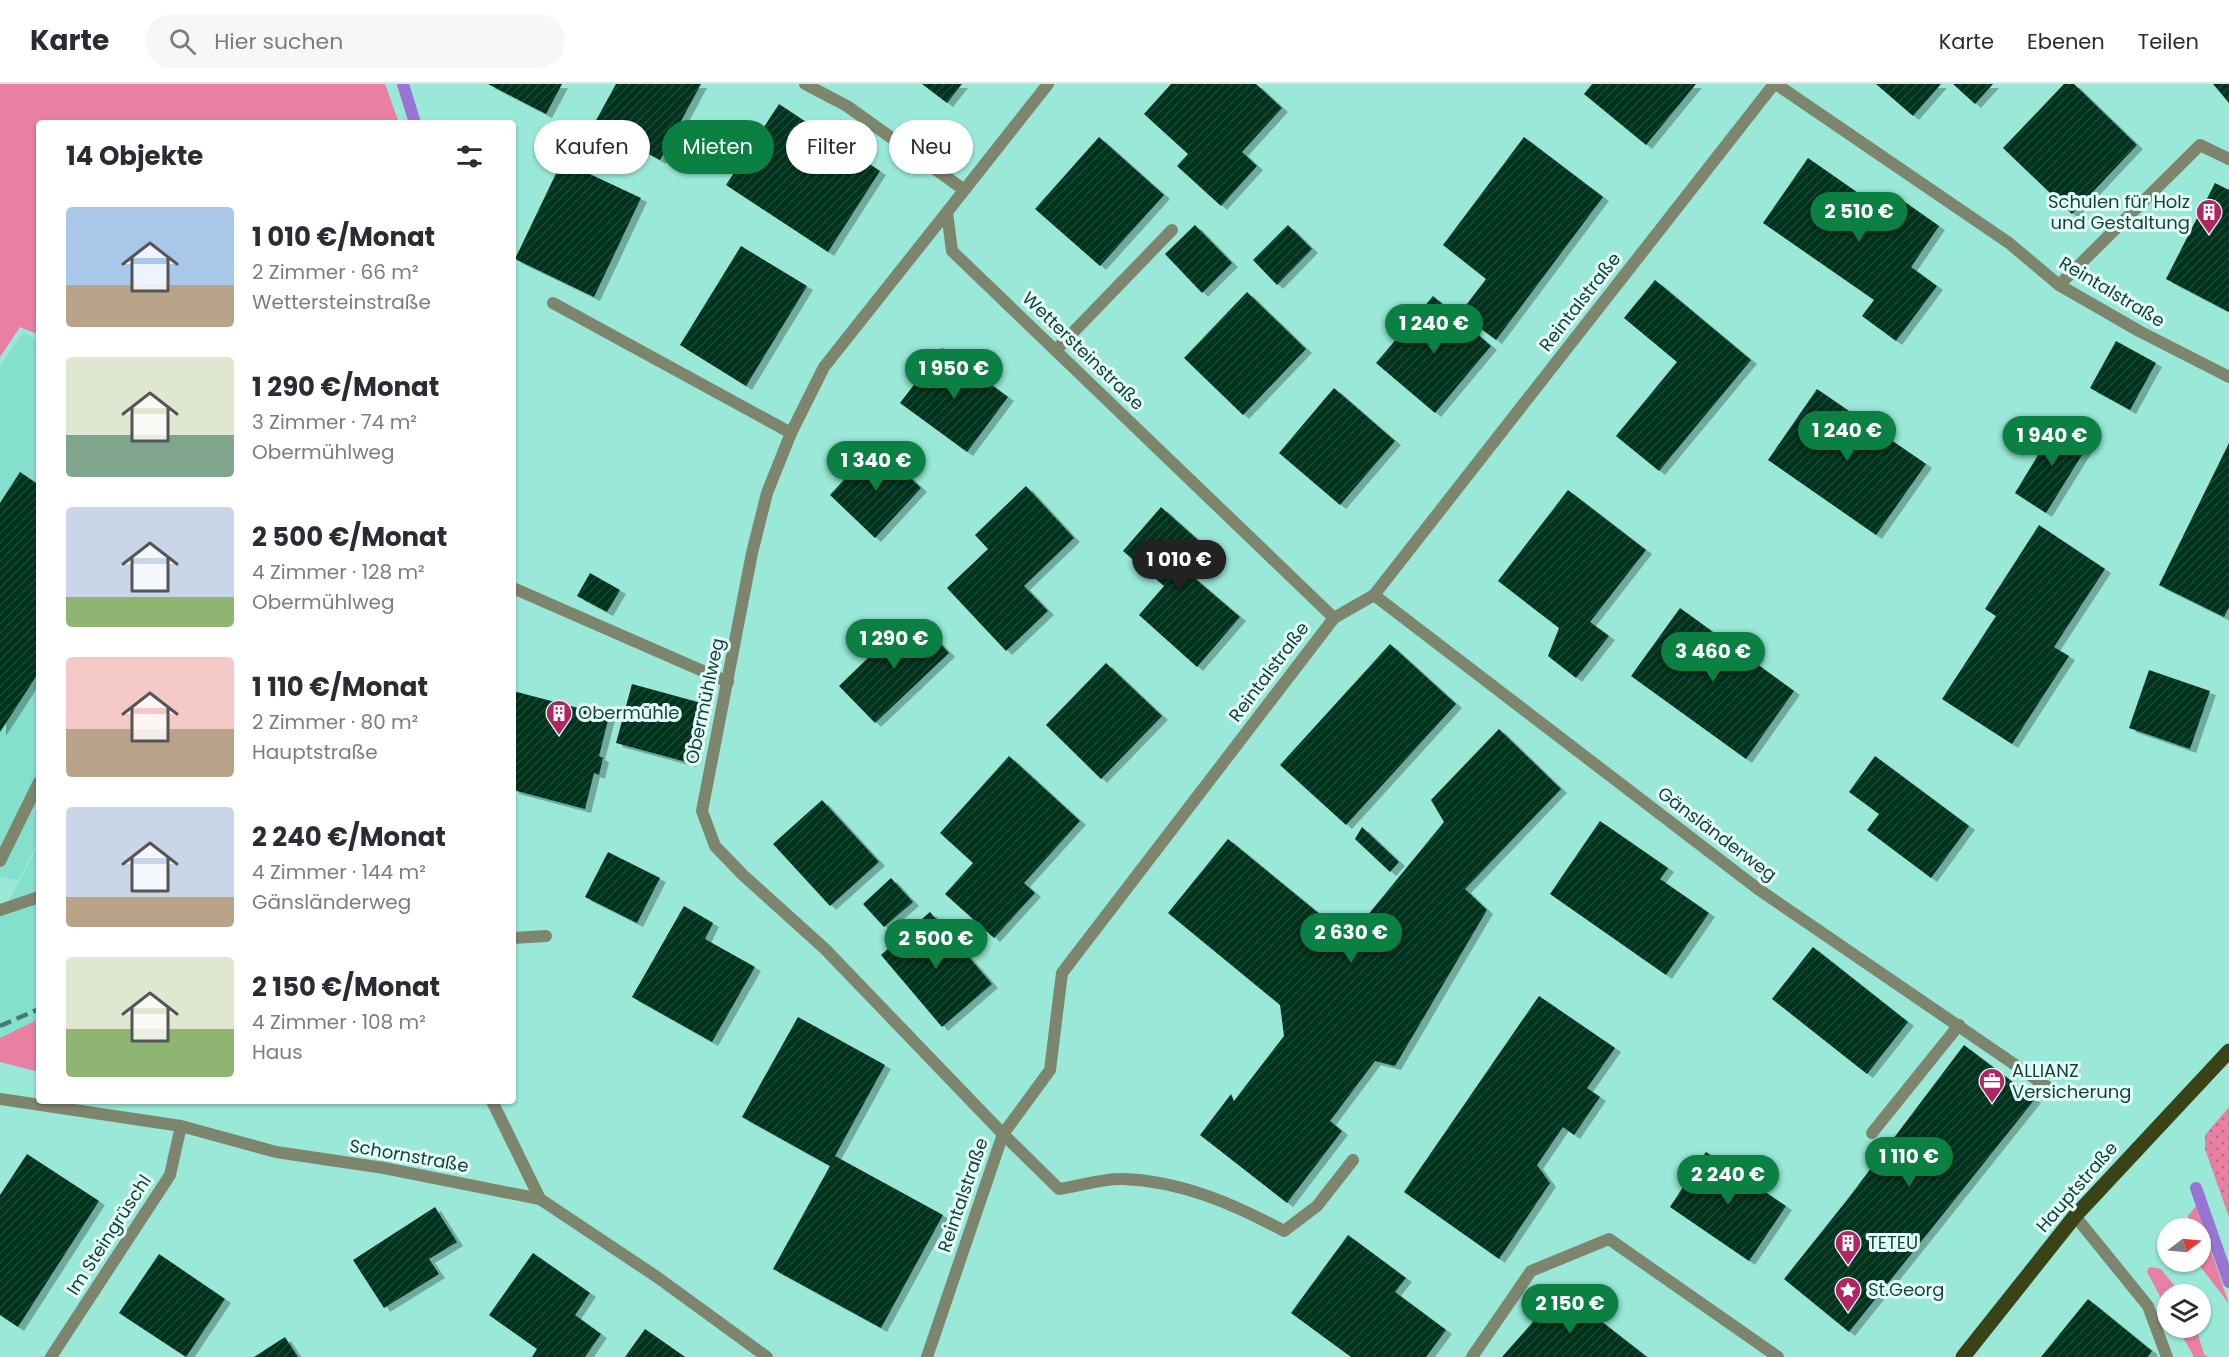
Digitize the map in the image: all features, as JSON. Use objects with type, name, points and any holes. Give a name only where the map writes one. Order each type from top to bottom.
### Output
[{"type":"main road","name":"Hauptstraße","points":[[1963,1357],[2074,1216],[2229,1051]]},
{"type":"street","points":[[805,84],[847,106],[963,189]]},
{"type":"street","points":[[947,212],[1048,84]]},
{"type":"street","name":"Reintalstraße","points":[[927,1357],[1003,1134],[1050,1070],[1062,973],[1334,618],[1374,595],[1775,84],[2009,243],[2059,285],[2139,331],[2229,377]]},
{"type":"street","points":[[2059,285],[2200,144],[2229,159]]},
{"type":"street","name":"Wettersteinstraße","points":[[947,212],[952,250],[1334,618]]},
{"type":"street","name":"Obermühlweg","points":[[947,212],[824,367],[791,433],[767,493],[752,553],[728,682],[713,744],[702,811],[715,846],[743,875],[825,949],[1059,1189],[1122,1179],[1186,1188],[1251,1213],[1284,1231],[1317,1206],[1353,1160]]},
{"type":"street","points":[[1056,350],[1172,230]]},
{"type":"street","points":[[553,303],[791,433]]},
{"type":"street","points":[[516,589],[728,682]]},
{"type":"street","name":"Gänsländerweg","points":[[1374,595],[1758,889],[2049,1088]]},
{"type":"street","points":[[0,861],[36,788]]},
{"type":"street","points":[[0,910],[36,898]]},
{"type":"street","points":[[516,938],[546,936]]},
{"type":"street","points":[[1872,1133],[1959,1025]]},
{"type":"street","name":"Schornstraße","points":[[0,1099],[181,1126],[276,1152],[384,1168],[540,1199],[657,1277],[767,1357]]},
{"type":"street","points":[[493,1104],[540,1199]]},
{"type":"street","name":"Im Steingrüschl","points":[[51,1357],[170,1175],[181,1126]]},
{"type":"street","points":[[2074,1216],[2148,1306],[2167,1357]]},
{"type":"street","points":[[1472,1357],[1531,1271],[1609,1239],[1779,1357]]},
{"type":"shaded area","points":[[0,84],[385,84],[398,120],[36,120],[36,334],[20,327],[0,357]]},
{"type":"shaded area","points":[[23,333],[36,339],[36,846],[18,880],[0,877],[0,366]]},
{"type":"shaded area","points":[[36,850],[36,1020],[0,1038],[0,917]]},
{"type":"shaded area","points":[[36,1020],[36,1071],[0,1062],[0,1038]]},
{"type":"shaded area","points":[[2229,1107],[2229,1217],[2205,1149],[2205,1135]]},
{"type":"shaded area","points":[[2196,1206],[2200,1218],[2188,1218]]},
{"type":"shaded area","points":[[2211,1251],[2229,1304],[2205,1272],[2211,1272]]},
{"type":"shaded area","points":[[2149,1267],[2157,1268],[2157,1272],[2163,1272],[2173,1284],[2157,1284],[2157,1290],[2147,1272]]},
{"type":"shaded area","points":[[2184,1338],[2199,1338],[2204,1354],[2208,1357],[2194,1357]]},
{"type":"building","points":[[488,84],[562,84],[546,114]]},
{"type":"building","points":[[616,84],[701,84],[682,120],[662,120],[662,156],[660,160],[650,155],[650,120],[596,120]]},
{"type":"building","points":[[922,84],[962,84],[947,103]]},
{"type":"building","points":[[1171,84],[1256,84],[1282,108],[1242,152],[1257,166],[1221,206],[1177,166],[1188,154],[1144,114]]},
{"type":"building","points":[[1592,84],[1696,84],[1646,145],[1584,94]]},
{"type":"building","points":[[1876,84],[1941,84],[1913,116]]},
{"type":"building","points":[[1953,84],[1993,84],[1975,104]]},
{"type":"building","points":[[2064,84],[2074,84],[2137,145],[2072,214],[2003,148]]},
{"type":"building","points":[[2213,84],[2229,84],[2229,103]]},
{"type":"building","points":[[779,104],[803,120],[786,120],[786,174],[877,174],[877,169],[880,171],[828,252],[726,185],[733,174],[774,174],[774,120],[769,120]]},
{"type":"building","points":[[1099,137],[1164,195],[1100,266],[1035,209]]},
{"type":"building","points":[[1524,137],[1603,197],[1496,340],[1460,313],[1486,279],[1443,245]]},
{"type":"building","points":[[1808,158],[1891,216],[1902,200],[1939,226],[1911,267],[1937,286],[1896,341],[1862,316],[1874,300],[1763,223]]},
{"type":"building","points":[[556,174],[590,174],[641,198],[594,297],[516,259]]},
{"type":"building","name":"Schulen für Holz und Gestaltung","points":[[2215,183],[2229,190],[2229,312],[2166,279]]},
{"type":"building","points":[[1195,225],[1232,263],[1202,293],[1165,254]]},
{"type":"building","points":[[1288,225],[1312,249],[1277,285],[1253,260]]},
{"type":"building","points":[[741,246],[807,286],[746,386],[680,345]]},
{"type":"building","points":[[1655,280],[1751,360],[1659,471],[1616,436],[1677,362],[1624,318]]},
{"type":"building","points":[[1247,292],[1306,349],[1243,415],[1184,358]]},
{"type":"building","points":[[1433,296],[1491,346],[1435,413],[1376,363]]},
{"type":"building","points":[[2116,341],[2156,363],[2130,410],[2090,388]]},
{"type":"building","points":[[942,348],[1008,397],[967,452],[900,403]]},
{"type":"building","points":[[1334,388],[1395,441],[1340,505],[1279,453]]},
{"type":"building","points":[[1817,389],[1926,464],[1876,535],[1768,460]]},
{"type":"building","points":[[2058,422],[2090,442],[2046,513],[2015,493]]},
{"type":"building","points":[[2229,443],[2229,607],[2224,617],[2159,585]]},
{"type":"building","points":[[876,445],[921,488],[875,538],[830,495]]},
{"type":"building","points":[[20,472],[36,483],[36,677],[0,732],[0,503]]},
{"type":"building","points":[[1026,486],[1074,538],[1024,586],[1048,611],[1006,651],[947,588],[988,549],[975,535]]},
{"type":"building","points":[[1568,490],[1646,550],[1590,622],[1609,636],[1576,678],[1548,656],[1559,628],[1498,581]]},
{"type":"building","points":[[1161,507],[1198,540],[1178,564],[1240,617],[1197,667],[1139,615],[1164,586],[1123,551]]},
{"type":"building","points":[[2039,525],[2105,569],[2054,647],[2069,656],[2012,744],[1942,699],[1996,616],[1985,609]]},
{"type":"building","points":[[590,573],[620,590],[607,612],[577,596]]},
{"type":"building","points":[[1680,608],[1794,691],[1746,759],[1631,676]]},
{"type":"building","points":[[919,621],[949,653],[875,723],[839,686],[900,627],[906,633]]},
{"type":"building","points":[[1390,644],[1456,704],[1346,825],[1280,765]]},
{"type":"building","points":[[1106,663],[1162,716],[1101,779],[1046,725]]},
{"type":"building","points":[[2149,670],[2210,691],[2190,749],[2129,728]]},
{"type":"building","points":[[632,684],[705,704],[690,763],[616,743]]},
{"type":"building","name":"Obermühle","points":[[516,692],[609,716],[599,756],[603,758],[599,775],[594,773],[585,809],[516,791]]},
{"type":"building","points":[[1499,729],[1561,789],[1465,889],[1487,910],[1395,1066],[1375,1061],[1330,1121],[1342,1131],[1287,1203],[1200,1135],[1231,1094],[1234,1101],[1284,1036],[1280,1005],[1168,913],[1228,839],[1349,938],[1444,822],[1431,800]]},
{"type":"building","points":[[1009,756],[1080,821],[1024,883],[1035,893],[994,938],[945,894],[973,863],[940,833]]},
{"type":"building","points":[[1875,756],[1969,826],[1931,878],[1867,830],[1879,814],[1849,792]]},
{"type":"building","points":[[822,800],[879,862],[830,906],[773,844]]},
{"type":"building","points":[[1600,821],[1668,868],[1660,879],[1709,913],[1666,975],[1550,894]]},
{"type":"building","points":[[1362,827],[1399,862],[1390,872],[1355,839]]},
{"type":"building","points":[[608,852],[660,878],[637,923],[585,897]]},
{"type":"building","points":[[891,878],[913,902],[884,927],[863,904]]},
{"type":"building","points":[[684,906],[713,923],[705,939],[755,967],[712,1042],[632,997]]},
{"type":"building","points":[[930,912],[992,984],[942,1027],[881,955]]},
{"type":"building","points":[[1813,947],[1908,1022],[1867,1074],[1772,999]]},
{"type":"building","points":[[1539,996],[1615,1048],[1587,1088],[1600,1097],[1574,1135],[1563,1127],[1537,1165],[1550,1183],[1499,1259],[1404,1192]]},
{"type":"building","points":[[798,1017],[885,1065],[835,1156],[943,1215],[881,1328],[773,1269],[830,1166],[742,1117]]},
{"type":"building","points":[[1964,1045],[2035,1099],[1849,1332],[1784,1279]]},
{"type":"building","points":[[1706,1152],[1786,1206],[1749,1261],[1670,1207]]},
{"type":"building","points":[[27,1154],[99,1201],[18,1327],[0,1315],[0,1195]]},
{"type":"building","points":[[435,1207],[457,1242],[429,1259],[439,1274],[384,1308],[353,1260]]},
{"type":"building","points":[[1348,1235],[1406,1278],[1395,1292],[1446,1330],[1426,1357],[1351,1357],[1291,1313]]},
{"type":"building","points":[[533,1253],[590,1293],[575,1315],[601,1334],[585,1357],[532,1357],[537,1349],[489,1315]]},
{"type":"building","points":[[159,1254],[225,1299],[186,1357],[119,1313]]},
{"type":"building","points":[[1561,1290],[1647,1357],[1502,1357]]},
{"type":"building","points":[[2088,1299],[2152,1351],[2148,1357],[2041,1357]]},
{"type":"building","points":[[645,1329],[685,1357],[625,1357]]},
{"type":"building","points":[[285,1337],[298,1357],[254,1357]]},
{"type":"waterway","points":[[403,84],[414,120]]},
{"type":"waterway","points":[[2196,1188],[2229,1282]]},
{"type":"railway","points":[[0,1026],[36,1010]]},
{"type":"place","name":"Schulen für Holz und Gestaltung","points":[[2209,235]]},
{"type":"place","name":"Obermühle","points":[[559,736]]},
{"type":"place","name":"ALLIANZ Versicherung","points":[[1992,1104]]},
{"type":"place","name":"TETEU","points":[[1848,1266]]},
{"type":"place","name":"St.Georg","points":[[1848,1313]]}]
